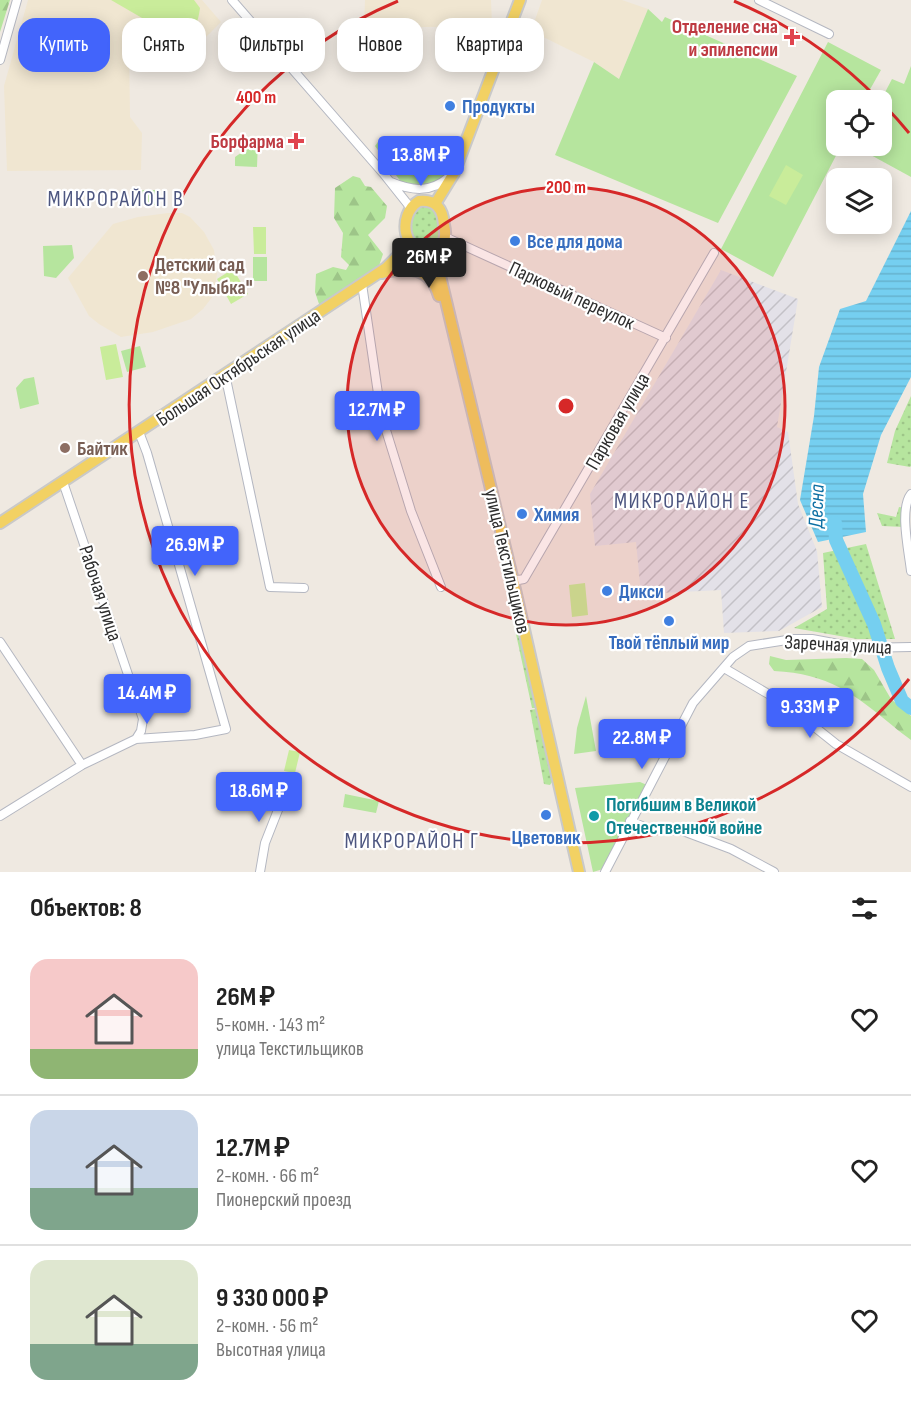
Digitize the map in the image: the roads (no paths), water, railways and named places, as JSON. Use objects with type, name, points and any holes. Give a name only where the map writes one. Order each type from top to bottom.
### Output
[{"type":"main road","points":[[435,204],[454,173],[520,0]]},
{"type":"main road","points":[[419,201],[429,201],[435,204],[443,214],[445,237],[442,244],[434,251],[424,252],[410,244],[406,219],[410,207],[419,201]]},
{"type":"main road","name":"Большая Октябрьская улица","points":[[0,523],[386,268],[410,244]]},
{"type":"main road","name":"улица Текстильщиков","points":[[434,251],[513,581],[579,872]]},
{"type":"main road","points":[[376,274],[405,268],[423,274],[436,286],[445,314],[451,321]]},
{"type":"street","points":[[0,60],[17,0]]},
{"type":"street","points":[[232,0],[410,207]]},
{"type":"street","points":[[759,0],[829,34]]},
{"type":"street","points":[[390,181],[413,189],[424,189],[442,183],[454,173]]},
{"type":"street","name":"Парковый переулок","points":[[445,237],[666,338]]},
{"type":"street","name":"Парковая улица","points":[[513,581],[524,579],[714,253]]},
{"type":"street","points":[[362,284],[381,414],[411,512],[441,587]]},
{"type":"street","points":[[225,374],[270,587],[304,588]]},
{"type":"street","points":[[0,816],[82,765],[136,739],[195,735],[226,729],[139,432]]},
{"type":"street","name":"Рабочая улица","points":[[63,482],[143,719],[141,731],[136,739]]},
{"type":"street","points":[[911,494],[906,501],[906,532],[911,571]]},
{"type":"street","name":"Заречная улица","points":[[604,872],[693,703],[733,657],[749,646],[812,639],[860,648],[911,647]]},
{"type":"street","points":[[0,642],[82,765]]},
{"type":"street","points":[[724,668],[787,705],[836,744],[911,787]]},
{"type":"street","points":[[260,872],[265,843],[289,782]]},
{"type":"street","points":[[630,821],[647,828],[683,831],[731,849],[774,872]]},
{"type":"water","points":[[911,211],[911,377],[881,435],[863,494],[866,532],[818,542],[800,500],[814,416],[819,367],[840,309],[866,301]]},
{"type":"waterway","name":"Десна","points":[[835,523],[836,540],[874,624],[888,668],[902,701],[911,708]]},
{"type":"place","name":"Отделение сна и эпилепсии","points":[[792,37]]},
{"type":"place","name":"Продукты","points":[[450,106]]},
{"type":"place","name":"Борфарма","points":[[296,141]]},
{"type":"place","name":"Все для дома","points":[[515,241]]},
{"type":"place","name":"Детский сад №8 \"Улыбка\"","points":[[143,276]]},
{"type":"place","name":"Байтик","points":[[65,448]]},
{"type":"place","name":"Химия","points":[[522,514]]},
{"type":"place","name":"Дикси","points":[[607,591]]},
{"type":"place","name":"Твой тёплый мир","points":[[669,621]]},
{"type":"place","name":"Цветовик","points":[[546,815]]},
{"type":"place","name":"Погибшим в Великой Отечественной войне","points":[[594,816]]},
{"type":"district","name":"МИКРОРАЙОН В","points":[[116,198]]},
{"type":"district","name":"МИКРОРАЙОН Е","points":[[682,500]]},
{"type":"district","name":"МИКРОРАЙОН Г","points":[[412,840]]}]
